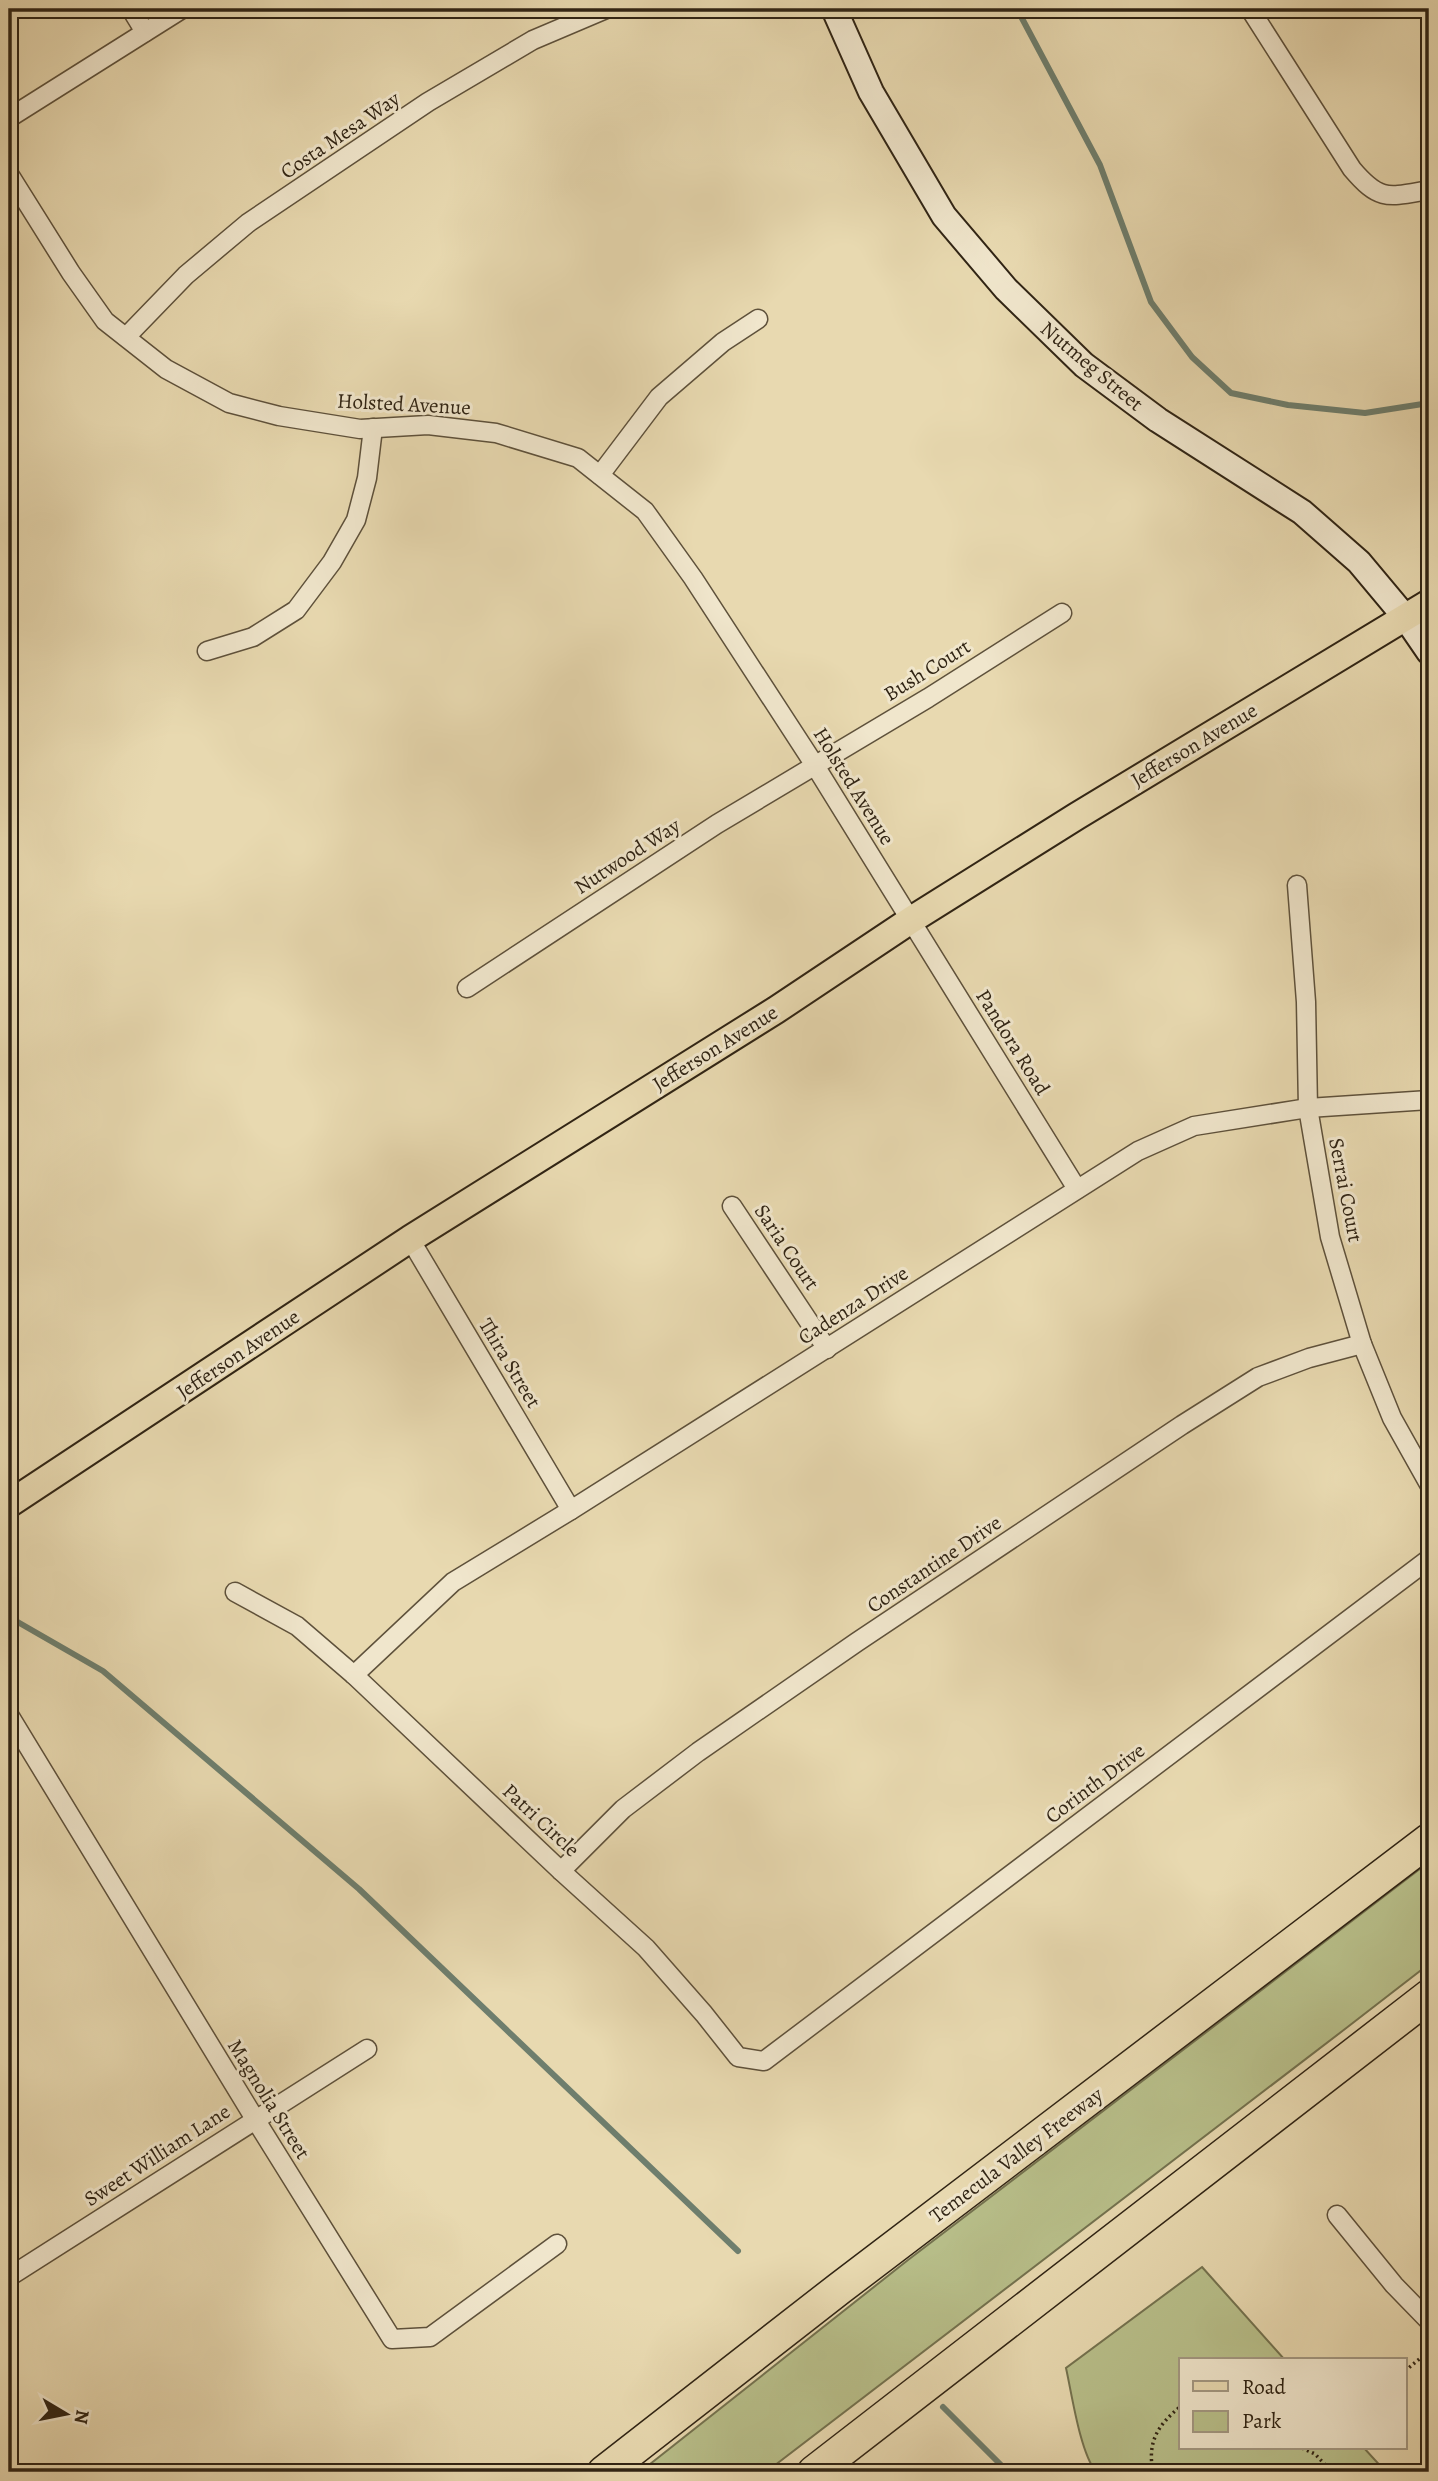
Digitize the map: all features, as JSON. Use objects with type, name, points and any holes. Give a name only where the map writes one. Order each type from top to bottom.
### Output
[{"type":"highway","name":"Temecula Valley Freeway","points":[[604,2472],[840,2288],[1429,1840]]},
{"type":"highway","points":[[814,2472],[1429,1996]]},
{"type":"main road","name":"Nutmeg Street","points":[[834,9],[871,92],[944,216],[1006,289],[1094,373],[1158,421],[1303,512],[1359,562],[1405,617],[1429,652]]},
{"type":"main road","name":"Jefferson Avenue","points":[[9,1504],[410,1239],[776,1010],[911,920],[1111,795],[1429,603]]},
{"type":"street","points":[[131,9],[145,32]]},
{"type":"street","points":[[9,118],[182,9]]},
{"type":"street","name":"Costa Mesa Way","points":[[126,337],[186,275],[248,223],[428,102],[533,40],[606,9]]},
{"type":"street","points":[[1250,9],[1352,169],[1369,189],[1384,196],[1429,190]]},
{"type":"street","name":"Holsted Avenue","points":[[9,174],[71,273],[105,321],[166,369],[229,402],[279,416],[360,429],[428,425],[496,433],[578,458],[645,511],[693,578],[814,764],[911,920]]},
{"type":"street","points":[[600,475],[659,397],[723,342],[758,319]]},
{"type":"street","points":[[207,651],[253,637],[296,610],[332,562],[356,520],[367,478],[373,428]]},
{"type":"street","name":"Bush Court","points":[[814,764],[928,698],[1062,613]]},
{"type":"street","name":"Nutwood Way","points":[[467,988],[706,831],[814,764]]},
{"type":"street","name":"Serrai Court","points":[[1297,885],[1306,1002],[1308,1108],[1329,1237],[1362,1344],[1392,1418],[1429,1484]]},
{"type":"street","name":"Pandora Road","points":[[911,920],[1077,1189]]},
{"type":"street","name":"Cadenza Drive","points":[[354,1675],[453,1582],[1138,1151],[1194,1126],[1308,1108],[1429,1100]]},
{"type":"street","name":"Saria Court","points":[[732,1206],[827,1349]]},
{"type":"street","name":"Thira Street","points":[[410,1239],[570,1510]]},
{"type":"street","name":"Constantine Drive","points":[[561,1871],[623,1809],[698,1752],[857,1642],[1182,1425],[1258,1377],[1308,1358],[1362,1344]]},
{"type":"street","name":"Corinth Drive","points":[[803,2033],[1429,1559]]},
{"type":"street","name":"Patri Circle","points":[[235,1592],[297,1626],[354,1675],[646,1948],[738,2057],[764,2061],[803,2033]]},
{"type":"street","name":"Magnolia Street","points":[[11,1724],[392,2339],[430,2337],[557,2244]]},
{"type":"street","name":"Sweet William Lane","points":[[9,2277],[367,2049]]},
{"type":"street","points":[[1337,2215],[1394,2285],[1429,2321]]},
{"type":"path","points":[[1406,2370],[1429,2351]]},
{"type":"path","points":[[1153,2472],[1152,2453],[1157,2430],[1179,2408]]},
{"type":"path","points":[[1311,2450],[1332,2472]]},
{"type":"green space","points":[[1429,1862],[1429,1964],[1345,2029],[766,2472],[640,2472],[908,2260]]},
{"type":"green space","points":[[1202,2267],[1283,2358],[1179,2358],[1179,2450],[1366,2450],[1386,2472],[1096,2472],[1085,2451],[1066,2368]]},
{"type":"waterway","points":[[1017,9],[1100,165],[1151,302],[1192,357],[1231,393],[1288,405],[1365,413],[1429,403]]},
{"type":"waterway","points":[[9,1617],[103,1671],[359,1889],[738,2251]]},
{"type":"waterway","points":[[943,2407],[1008,2472]]}]
